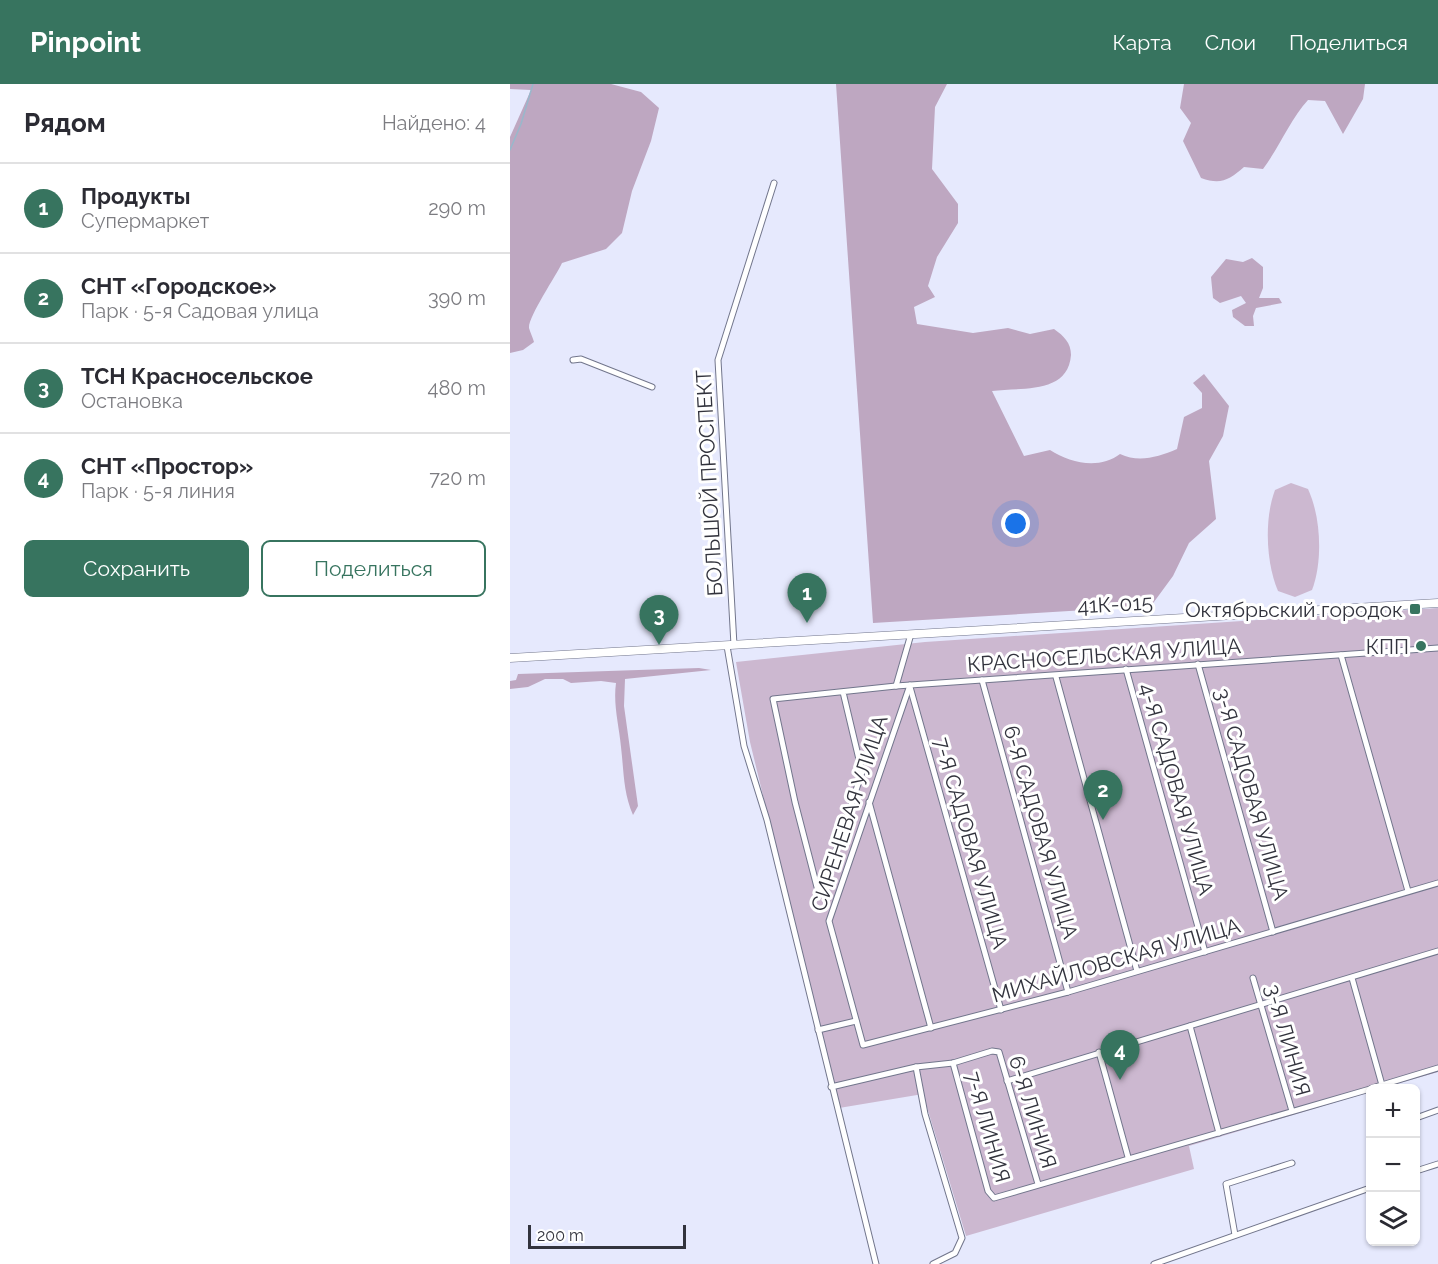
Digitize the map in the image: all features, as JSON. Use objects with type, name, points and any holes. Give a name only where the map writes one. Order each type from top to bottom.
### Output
[{"type":"main road","name":"41К-015","points":[[510,658],[1438,603]]},
{"type":"street","name":"БОЛЬШОЙ ПРОСПЕКТ","points":[[774,183],[718,360],[730,646],[744,747],[766,820],[876,1264]]},
{"type":"street","points":[[573,360],[581,359],[652,387]]},
{"type":"street","points":[[896,686],[911,634]]},
{"type":"street","name":"КРАСНОСЕЛЬСКАЯ УЛИЦА","points":[[843,692],[862,772],[824,887],[817,887],[773,699],[896,686],[1056,677],[1126,669],[1438,648]]},
{"type":"street","points":[[1341,655],[1408,891]]},
{"type":"street","name":"3-Я САДОВАЯ УЛИЦА","points":[[1198,664],[1273,932]]},
{"type":"street","name":"4-Я САДОВАЯ УЛИЦА","points":[[1126,669],[1205,951]]},
{"type":"street","points":[[1056,677],[1137,971]]},
{"type":"street","name":"6-Я САДОВАЯ УЛИЦА","points":[[982,680],[1068,992]]},
{"type":"street","name":"СИРЕНЕВАЯ УЛИЦА","points":[[856,1021],[829,921],[910,685]]},
{"type":"street","name":"7-Я САДОВАЯ УЛИЦА","points":[[910,685],[1000,1010]]},
{"type":"street","points":[[869,802],[931,1028]]},
{"type":"street","name":"МИХАЙЛОВСКАЯ УЛИЦА","points":[[856,1021],[863,1045],[1068,992],[1438,883]]},
{"type":"street","points":[[1007,1081],[1438,951]]},
{"type":"street","name":"3-Я ЛИНИЯ","points":[[1253,978],[1259,1006],[1292,1111]]},
{"type":"street","points":[[1352,978],[1381,1084]]},
{"type":"street","points":[[818,1030],[856,1021]]},
{"type":"street","points":[[1190,1026],[1219,1133]]},
{"type":"street","name":"6-Я ЛИНИЯ","points":[[953,1063],[995,1051],[999,1052],[1038,1184]]},
{"type":"street","points":[[1099,1052],[1128,1157]]},
{"type":"street","points":[[831,1087],[916,1067],[953,1063]]},
{"type":"street","name":"7-Я ЛИНИЯ","points":[[953,1063],[988,1191],[994,1198],[1038,1184]]},
{"type":"street","points":[[916,1067],[925,1114],[962,1238],[956,1252],[933,1264]]},
{"type":"street","points":[[1388,1084],[1438,1068]]},
{"type":"street","points":[[1038,1184],[1366,1090]]},
{"type":"street","points":[[1420,1117],[1438,1110]]},
{"type":"street","points":[[1234,1235],[1226,1184],[1292,1163]]},
{"type":"street","points":[[1420,1171],[1438,1164]]},
{"type":"street","points":[[1154,1264],[1366,1190]]},
{"type":"shaded area","points":[[510,84],[611,84],[641,92],[659,108],[651,141],[632,191],[622,233],[606,249],[562,263],[537,306],[530,323],[529,328],[534,342],[523,350],[510,353],[510,137],[531,90],[510,89]]},
{"type":"shaded area","points":[[836,84],[947,84],[935,107],[932,169],[958,204],[958,223],[937,257],[928,286],[935,297],[914,307],[917,324],[973,333],[1008,328],[1030,334],[1054,329],[1066,340],[1071,355],[1068,368],[1061,377],[1041,386],[992,391],[1024,456],[1050,450],[1075,461],[1094,463],[1112,459],[1120,454],[1134,458],[1148,458],[1177,449],[1184,417],[1202,408],[1202,393],[1193,383],[1204,374],[1229,406],[1223,436],[1209,461],[1216,519],[1189,543],[1173,576],[1151,606],[873,623]]},
{"type":"shaded area","points":[[1184,84],[1365,84],[1363,99],[1343,134],[1325,101],[1308,100],[1263,169],[1244,167],[1229,178],[1214,181],[1201,178],[1183,141],[1191,123],[1180,108]]},
{"type":"shaded area","points":[[1252,258],[1263,267],[1263,288],[1259,298],[1279,298],[1282,303],[1256,308],[1253,316],[1254,326],[1245,326],[1233,317],[1232,310],[1246,303],[1241,296],[1220,303],[1213,298],[1211,277],[1226,259],[1243,262]]},
{"type":"shaded area","points":[[1291,483],[1308,489],[1316,513],[1319,539],[1318,566],[1312,590],[1295,597],[1278,591],[1271,567],[1268,541],[1269,514],[1275,490]]},
{"type":"shaded area","points":[[1438,608],[1438,1072],[1396,1084],[1366,1084],[1366,1093],[1189,1146],[1194,1169],[966,1236],[923,1094],[839,1108],[750,742],[736,662],[925,642]]},
{"type":"shaded area","points":[[699,668],[711,670],[625,679],[624,706],[638,806],[633,815],[624,782],[616,707],[616,683],[601,681],[571,683],[563,679],[545,679],[528,687],[510,689],[510,681],[516,680],[518,674]]},
{"type":"waterway","points":[[510,150],[521,124],[533,84]]},
{"type":"place","name":"Октябрьский городок","points":[[1415,609]]},
{"type":"place","name":"Продукты","points":[[807,623]]},
{"type":"place","name":"ТСН Красносельское","points":[[659,645]]},
{"type":"place","name":"КПП","points":[[1421,646]]},
{"type":"place","name":"СНТ «Городское»","points":[[1103,820]]},
{"type":"place","name":"СНТ «Простор»","points":[[1120,1080]]}]
